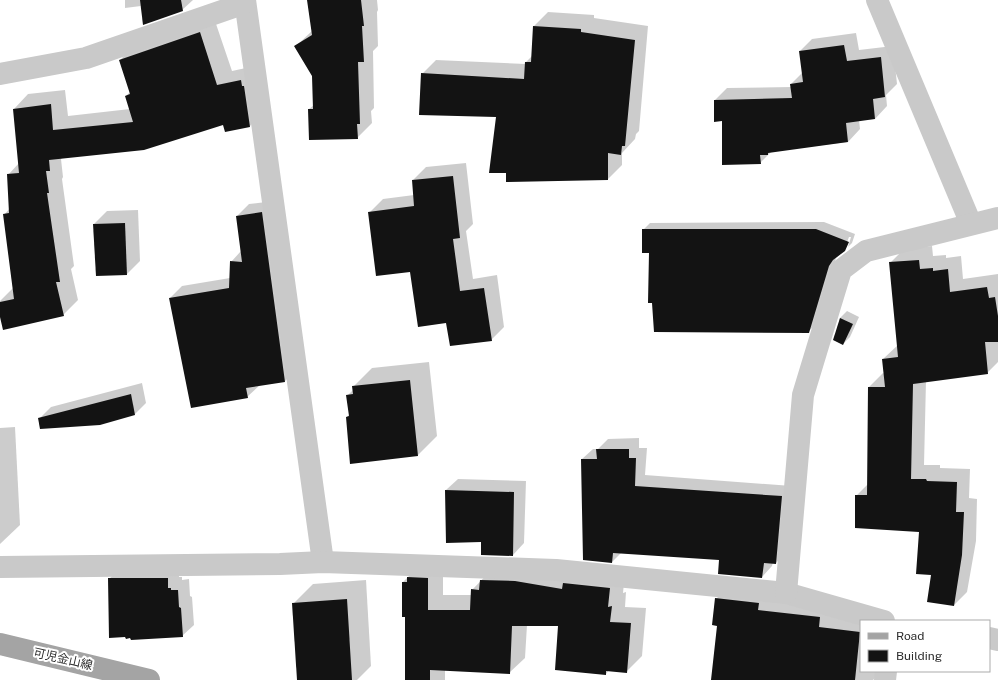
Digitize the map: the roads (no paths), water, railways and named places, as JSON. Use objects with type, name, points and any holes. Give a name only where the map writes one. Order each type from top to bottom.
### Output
[{"type":"main road","name":"可児金山線","points":[[0,644],[149,680]]},
{"type":"street","points":[[877,0],[971,224]]},
{"type":"street","points":[[0,74],[86,58],[245,1],[324,562]]},
{"type":"street","points":[[786,593],[803,395],[841,270],[866,251],[998,218]]},
{"type":"street","points":[[0,567],[280,564],[324,562],[556,570],[786,593],[880,620]]}]
